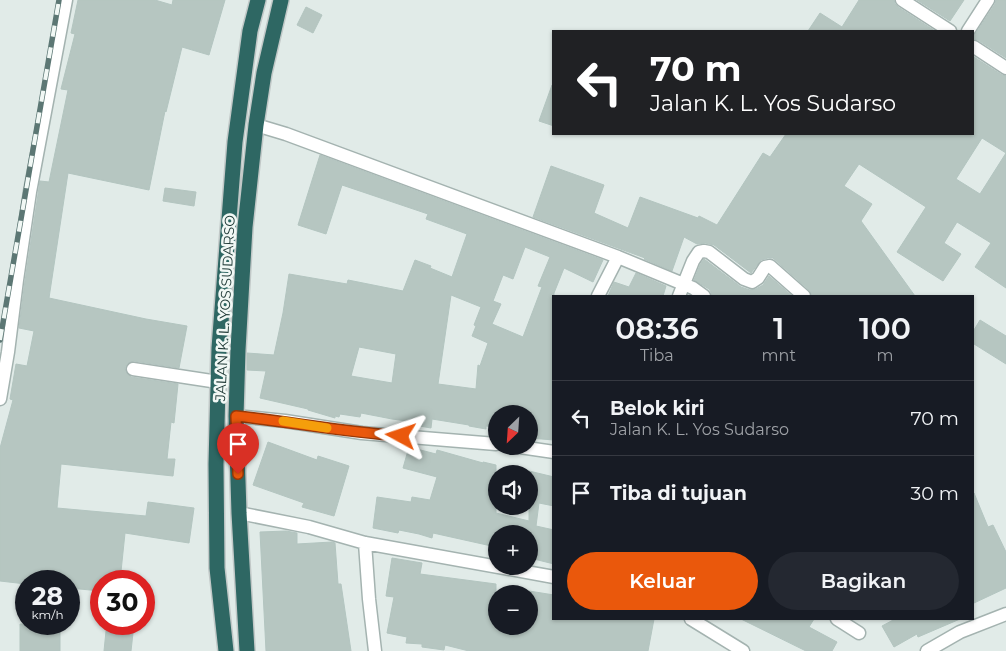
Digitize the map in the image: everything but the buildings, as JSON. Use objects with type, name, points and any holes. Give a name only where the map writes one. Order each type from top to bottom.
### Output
[{"type":"highway","name":"JALAN K. L. YOS SUDARSO","points":[[226,651],[217,568],[216,464],[219,348],[234,142],[250,31],[258,0]]},
{"type":"highway","name":"JALAN K. L. YOS SUDARSO","points":[[247,651],[239,513],[236,416],[238,350],[245,227],[256,125],[264,73],[281,0]]},
{"type":"street","points":[[0,399],[30,192],[66,0]]},
{"type":"street","points":[[902,0],[948,30]]},
{"type":"street","points":[[969,30],[988,0]]},
{"type":"street","points":[[974,47],[1006,68]]},
{"type":"street","points":[[256,125],[286,134],[618,257],[693,288],[703,295]]},
{"type":"street","points":[[679,295],[692,261],[699,252],[704,251],[709,252],[744,279],[752,282],[758,278],[765,267],[770,266],[803,295]]},
{"type":"street","points":[[599,295],[618,257]]},
{"type":"street","points":[[133,370],[218,382]]},
{"type":"street","points":[[236,416],[362,433],[488,443]]},
{"type":"street","points":[[538,450],[552,452]]},
{"type":"street","points":[[239,513],[309,527],[365,543],[552,576]]},
{"type":"street","points":[[365,543],[375,651]]},
{"type":"street","points":[[927,651],[960,632],[1006,614]]},
{"type":"street","points":[[693,620],[743,651]]},
{"type":"street","points":[[839,620],[859,633]]},
{"type":"railway","points":[[0,340],[59,0]]},
{"type":"slow traffic","points":[[283,421],[327,428]]},
{"type":"route","points":[[238,474],[236,416],[362,433],[401,436]]}]
